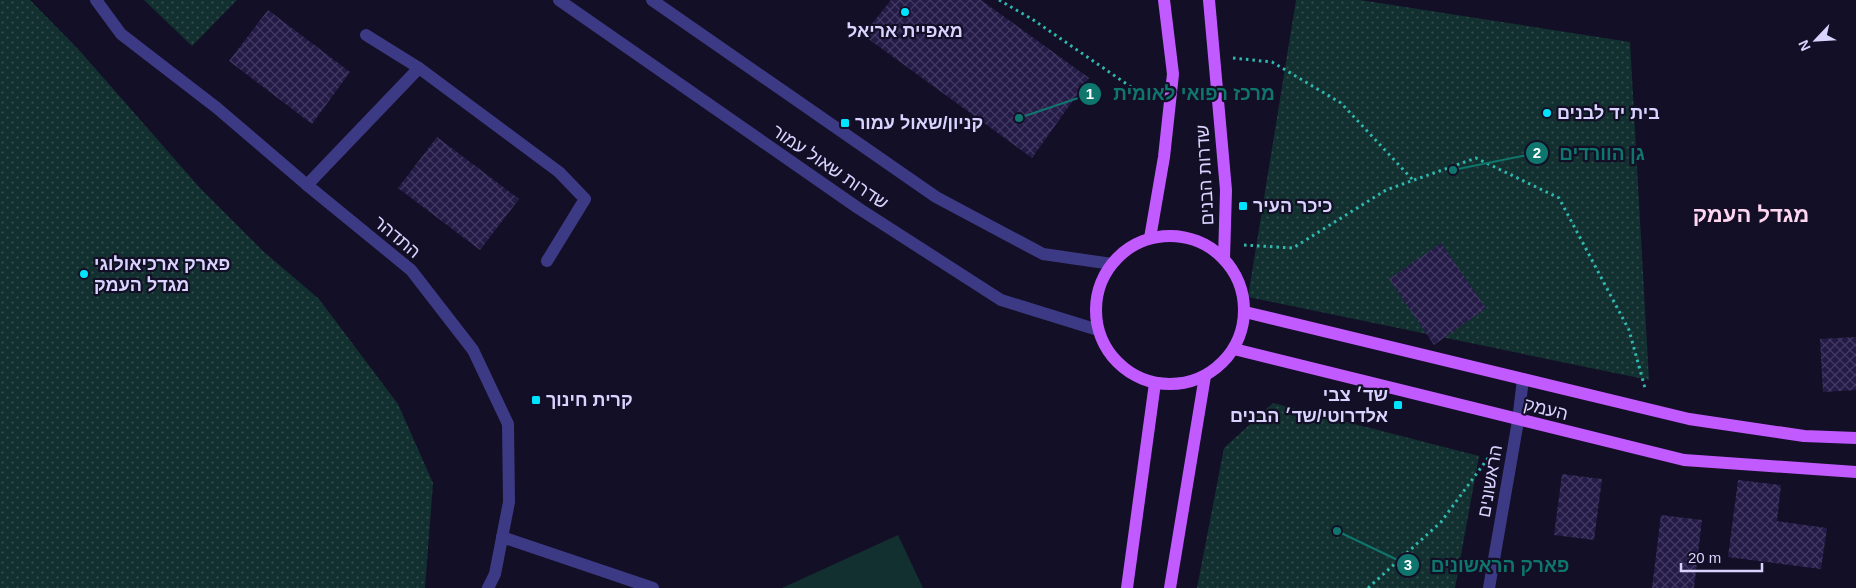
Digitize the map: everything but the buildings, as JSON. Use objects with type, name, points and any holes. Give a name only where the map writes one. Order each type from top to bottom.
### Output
[{"type":"main road","name":"שדרות הבנים","points":[[1150,238],[1164,157],[1173,74],[1164,0]]},
{"type":"main road","name":"שדרות הבנים","points":[[1209,0],[1226,190],[1224,259]]},
{"type":"main road","points":[[1177,236],[1203,243],[1224,259],[1236,275],[1243,293],[1245,312],[1234,349],[1221,365],[1205,376],[1180,384],[1155,383],[1130,373],[1110,354],[1098,330],[1096,306],[1101,284],[1112,264],[1129,248],[1150,238],[1177,236]]},
{"type":"main road","name":"העמק","points":[[1245,312],[1688,419],[1804,436],[1856,438]]},
{"type":"main road","name":"העמק","points":[[1234,349],[1684,460],[1856,472]]},
{"type":"main road","points":[[1170,588],[1205,376]]},
{"type":"main road","points":[[1127,588],[1155,383]]},
{"type":"street","name":"התדהר","points":[[97,0],[121,34],[217,108],[307,186],[411,270],[473,350],[508,424],[509,502],[495,574],[488,588]]},
{"type":"street","name":"שדרות שאול עמור","points":[[559,0],[858,208],[1001,300],[1098,330]]},
{"type":"street","name":"שדרות שאול עמור","points":[[652,0],[936,197],[1043,254],[1112,264]]},
{"type":"street","points":[[366,36],[419,68],[559,172],[585,198],[547,261]]},
{"type":"street","points":[[307,186],[419,68]]},
{"type":"street","name":"הראשונים","points":[[1489,588],[1518,420],[1523,379]]},
{"type":"street","points":[[502,537],[653,588]]},
{"type":"path","points":[[999,0],[1032,19],[1169,114]]},
{"type":"path","points":[[1214,55],[1272,62],[1341,103],[1413,180]]},
{"type":"path","points":[[1224,244],[1293,248],[1386,190],[1476,158],[1559,198],[1629,330],[1652,410]]},
{"type":"path","points":[[1368,588],[1441,522],[1494,451]]},
{"type":"green space","points":[[0,0],[30,0],[79,50],[200,188],[263,251],[319,299],[398,404],[433,483],[425,588],[0,588]]},
{"type":"green space","points":[[144,0],[237,0],[192,46]]},
{"type":"green space","points":[[1296,0],[1360,0],[1630,42],[1649,380],[1248,297]]},
{"type":"green space","points":[[1273,403],[1479,456],[1455,588],[1197,588],[1224,448]]},
{"type":"green space","points":[[898,535],[923,588],[782,588]]},
{"type":"place","name":"מאפיית אריאל","points":[[905,12]]},
{"type":"place","name":"בית יד לבנים","points":[[1547,113]]},
{"type":"place","name":"מרכז רפואי לאומית","points":[[1019,118]]},
{"type":"place","name":"קניון/שאול עמור","points":[[845,123]]},
{"type":"place","name":"גן הוורדים","points":[[1453,170]]},
{"type":"place","name":"כיכר העיר","points":[[1243,206]]},
{"type":"place","name":"פארק ארכיאולוגי מגדל העמק","points":[[84,274]]},
{"type":"place","name":"קרית חינוך","points":[[536,400]]},
{"type":"place","name":"שד׳ צבי אלדרוטי/שד׳ הבנים","points":[[1398,405]]},
{"type":"place","name":"פארק הראשונים","points":[[1337,531]]},
{"type":"district","name":"מגדל העמק","points":[[1751,214]]}]
